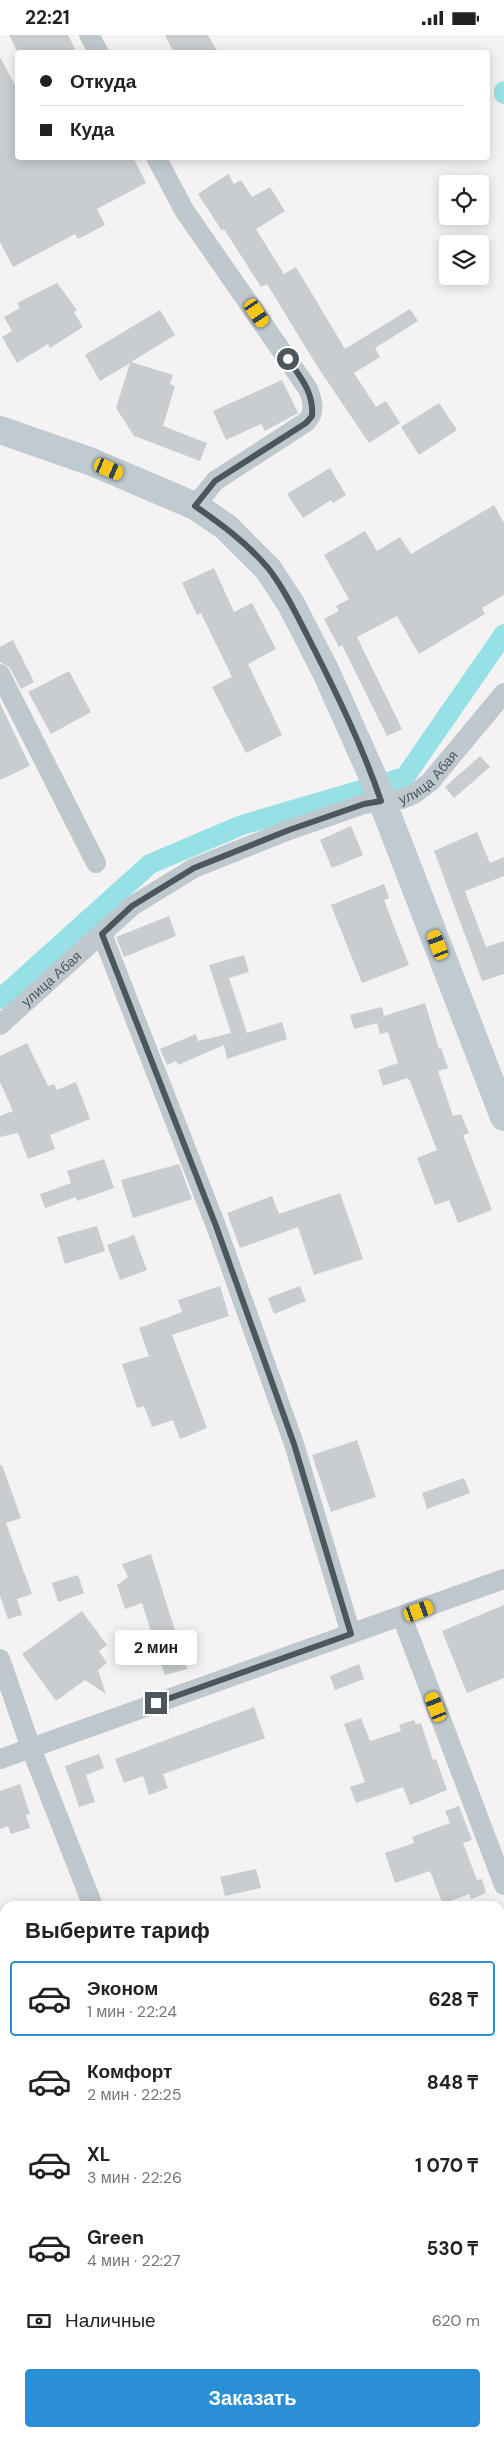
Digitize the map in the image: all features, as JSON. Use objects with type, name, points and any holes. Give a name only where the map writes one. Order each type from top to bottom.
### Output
[{"type":"main road","points":[[0,430],[92,462],[195,506],[226,527],[268,569],[291,604],[326,672],[377,790],[504,1117]]},
{"type":"street","points":[[90,35],[98,50]]},
{"type":"street","points":[[158,160],[184,210],[308,389],[313,407],[312,416],[306,423],[215,481],[195,506]]},
{"type":"street","points":[[0,674],[96,863]]},
{"type":"street","name":"улица Абая","points":[[0,1025],[132,906],[194,868],[289,830],[364,804],[377,790],[402,799],[414,794],[430,782],[504,693]]},
{"type":"street","points":[[102,934],[216,1226],[294,1444],[351,1634]]},
{"type":"street","points":[[0,1759],[504,1579]]},
{"type":"street","points":[[402,1617],[504,1885]]},
{"type":"street","points":[[0,1659],[31,1748],[91,1901]]},
{"type":"building","points":[[9,35],[68,35],[76,50],[16,50]]},
{"type":"building","points":[[165,35],[208,35],[216,50],[172,50]]},
{"type":"building","points":[[0,57],[15,85],[15,160],[134,160],[146,183],[97,209],[105,225],[78,239],[75,234],[13,267],[0,242]]},
{"type":"building","points":[[228,174],[234,184],[241,180],[252,197],[270,187],[285,211],[256,229],[284,274],[296,267],[345,349],[410,309],[418,321],[375,348],[380,357],[354,373],[376,407],[386,401],[400,423],[369,443],[317,366],[267,284],[261,287],[224,229],[222,231],[198,194]]},
{"type":"building","points":[[57,283],[77,310],[74,312],[83,327],[50,348],[48,344],[17,363],[2,337],[12,331],[4,317],[20,308],[17,303]]},
{"type":"building","points":[[160,310],[175,335],[131,362],[173,375],[170,384],[175,386],[163,426],[207,443],[200,461],[134,436],[116,408],[130,363],[100,381],[85,355]]},
{"type":"building","points":[[282,380],[298,413],[265,431],[261,424],[226,440],[213,411]]},
{"type":"building","points":[[439,403],[457,430],[419,455],[401,427]]},
{"type":"building","points":[[330,468],[346,495],[333,503],[331,500],[303,518],[287,494]]},
{"type":"building","points":[[494,505],[504,523],[504,595],[482,608],[485,614],[419,654],[397,616],[357,637],[402,729],[387,736],[342,645],[339,647],[324,619],[339,611],[336,606],[349,599],[324,555],[365,531],[377,551],[400,537],[411,554]]},
{"type":"building","points":[[214,568],[234,612],[252,603],[276,649],[248,664],[282,735],[246,753],[212,687],[232,677],[201,613],[197,615],[182,583]]},
{"type":"building","points":[[13,640],[34,682],[21,689],[10,668],[0,662],[0,647]]},
{"type":"building","points":[[69,671],[91,712],[51,734],[28,692]]},
{"type":"building","points":[[0,703],[30,766],[0,780]]},
{"type":"building","points":[[480,756],[490,767],[454,798],[445,787]]},
{"type":"building","points":[[351,826],[363,855],[332,868],[320,840]]},
{"type":"building","points":[[477,832],[490,863],[504,857],[504,876],[465,891],[486,947],[504,941],[504,974],[482,981],[434,851]]},
{"type":"building","points":[[384,884],[389,898],[384,900],[409,965],[362,983],[331,905]]},
{"type":"building","points":[[169,916],[176,936],[124,957],[116,937]]},
{"type":"building","points":[[244,955],[249,972],[229,978],[247,1033],[282,1022],[287,1039],[227,1059],[224,1045],[178,1065],[176,1061],[167,1065],[160,1049],[196,1034],[198,1041],[231,1033],[209,965]]},
{"type":"building","points":[[425,1003],[439,1049],[441,1048],[448,1068],[438,1071],[453,1116],[461,1114],[469,1133],[463,1135],[492,1210],[458,1223],[449,1200],[435,1205],[417,1158],[437,1150],[410,1081],[407,1078],[383,1086],[378,1070],[398,1063],[388,1032],[380,1034],[377,1023],[354,1029],[350,1015],[382,1007],[384,1016]]},
{"type":"building","points":[[27,1043],[48,1086],[54,1084],[57,1090],[76,1082],[90,1119],[50,1135],[55,1149],[28,1159],[18,1133],[0,1137],[0,1116],[13,1111],[0,1082],[0,1056]]},
{"type":"building","points":[[104,1159],[114,1188],[77,1201],[76,1197],[45,1208],[40,1194],[71,1183],[67,1171]]},
{"type":"building","points":[[179,1164],[192,1199],[133,1218],[121,1180]]},
{"type":"building","points":[[340,1193],[363,1259],[314,1275],[298,1227],[240,1248],[227,1213],[272,1196],[279,1214]]},
{"type":"building","points":[[97,1226],[105,1251],[65,1264],[57,1237]]},
{"type":"building","points":[[134,1235],[147,1270],[120,1280],[107,1245]]},
{"type":"building","points":[[220,1286],[229,1316],[172,1335],[207,1428],[180,1439],[173,1420],[152,1427],[144,1406],[137,1408],[122,1364],[149,1356],[139,1328],[182,1312],[178,1300]]},
{"type":"building","points":[[300,1286],[306,1301],[274,1314],[268,1298]]},
{"type":"building","points":[[357,1440],[376,1497],[331,1512],[312,1455]]},
{"type":"building","points":[[2,1465],[21,1518],[6,1523],[32,1594],[17,1599],[22,1615],[8,1619],[0,1596],[0,1466]]},
{"type":"building","points":[[464,1478],[470,1493],[427,1509],[422,1493]]},
{"type":"building","points":[[151,1554],[187,1669],[165,1675],[142,1603],[125,1609],[117,1585],[128,1577],[122,1564]]},
{"type":"building","points":[[78,1575],[84,1593],[58,1602],[52,1583]]},
{"type":"building","points":[[504,1605],[504,1678],[467,1693],[442,1631]]},
{"type":"building","points":[[82,1611],[107,1645],[99,1651],[107,1663],[98,1670],[106,1694],[85,1680],[56,1701],[22,1654]]},
{"type":"building","points":[[359,1664],[364,1679],[335,1690],[330,1676]]},
{"type":"building","points":[[254,1707],[265,1738],[163,1774],[168,1788],[149,1795],[143,1776],[124,1783],[115,1759]]},
{"type":"building","points":[[361,1718],[370,1741],[401,1731],[399,1725],[414,1720],[416,1724],[421,1723],[433,1760],[436,1759],[447,1790],[410,1805],[403,1787],[356,1803],[350,1787],[365,1782],[344,1724]]},
{"type":"building","points":[[99,1754],[104,1768],[86,1775],[95,1802],[79,1807],[65,1766]]},
{"type":"building","points":[[20,1784],[30,1814],[26,1815],[30,1828],[11,1834],[8,1826],[0,1829],[0,1791]]},
{"type":"building","points":[[459,1806],[472,1840],[463,1843],[477,1880],[482,1879],[486,1893],[471,1899],[469,1894],[451,1901],[442,1901],[430,1871],[395,1883],[385,1853],[414,1843],[412,1837],[450,1823],[445,1811]]},
{"type":"building","points":[[256,1869],[261,1888],[225,1896],[220,1877]]},
{"type":"waterway","points":[[0,999],[150,864],[242,825],[405,777],[504,634]]},
{"type":"route","points":[[156,1703],[351,1634],[294,1444],[216,1226],[102,934],[132,906],[194,868],[289,830],[364,804],[381,801],[372,775],[326,672],[291,604],[268,569],[250,550],[226,527],[195,506],[215,481],[306,423],[312,416],[312,399],[308,389],[288,359]]}]
